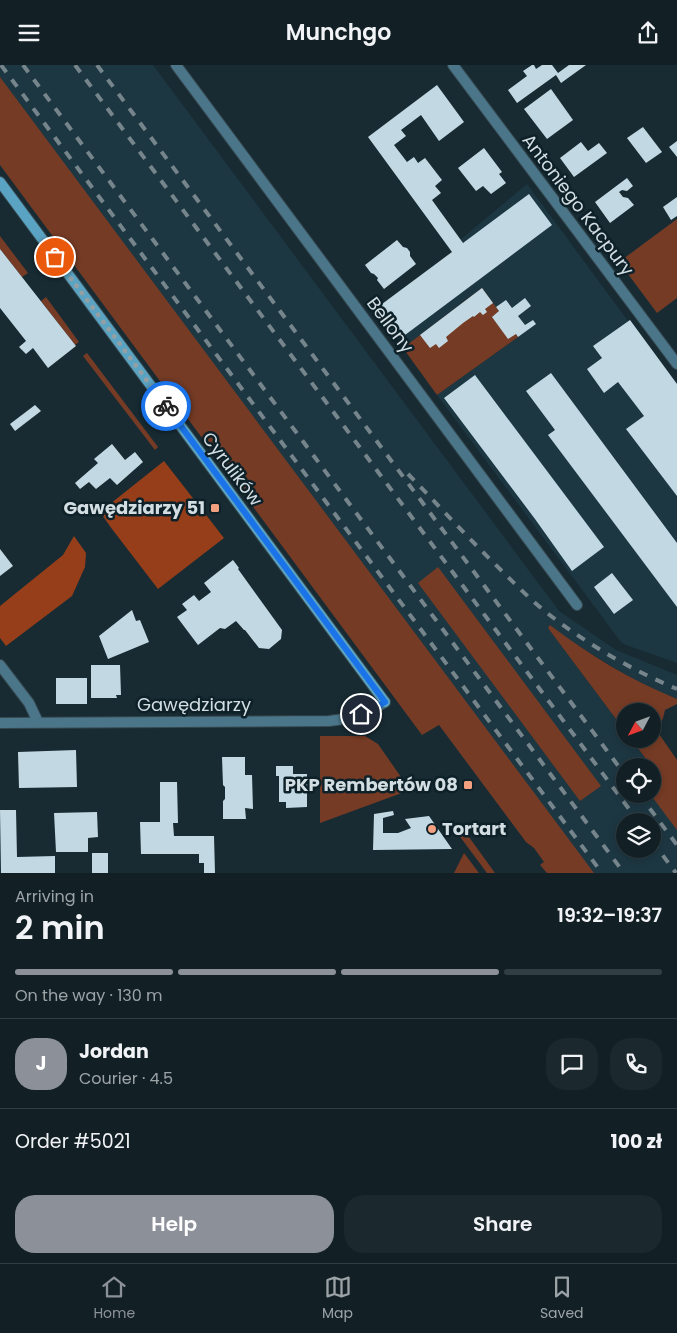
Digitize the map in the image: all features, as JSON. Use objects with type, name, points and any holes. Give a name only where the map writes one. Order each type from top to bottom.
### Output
[{"type":"main road","name":"Cyrulików","points":[[0,183],[385,702]]},
{"type":"street","name":"Bellony","points":[[176,65],[577,605]]},
{"type":"street","name":"Antoniego Kacpury","points":[[453,65],[677,365]]},
{"type":"street","points":[[0,665],[29,703],[38,722]]},
{"type":"street","name":"Gawędziarzy","points":[[0,723],[329,721],[353,718],[385,702]]},
{"type":"shaded area","points":[[0,65],[153,65],[559,611],[616,650],[677,675],[677,699],[626,675],[572,642],[550,625],[548,628],[616,719],[616,748],[638,748],[645,758],[616,758],[616,803],[661,803],[661,779],[677,801],[677,873],[571,873],[526,842],[0,132]]},
{"type":"shaded area","points":[[0,77],[594,873],[547,873],[540,865],[544,862],[534,848],[526,842],[439,725],[422,735],[0,165]]},
{"type":"shaded area","points":[[527,184],[677,384],[677,663],[621,642],[437,395],[518,337],[482,289],[403,348],[375,309],[463,244],[460,240]]},
{"type":"shaded area","points":[[677,219],[677,298],[657,313],[619,262]]},
{"type":"shaded area","points":[[0,236],[28,273],[22,277],[0,249]]},
{"type":"shaded area","points":[[482,288],[518,337],[437,395],[403,348]]},
{"type":"shaded area","points":[[46,297],[79,342],[75,345],[41,301]]},
{"type":"shaded area","points":[[87,353],[158,447],[155,450],[83,356]]},
{"type":"shaded area","points":[[164,461],[224,538],[158,589],[100,512]]},
{"type":"shaded area","points":[[74,536],[86,553],[85,567],[72,596],[6,646],[0,638],[0,606],[63,555]]},
{"type":"shaded area","points":[[438,567],[601,786],[580,801],[418,583]]},
{"type":"shaded area","points":[[550,625],[580,647],[611,666],[643,684],[677,699],[677,704],[665,710],[661,722],[661,703],[616,703],[616,719],[548,628]]},
{"type":"shaded area","points":[[320,736],[365,736],[378,744],[410,790],[320,823]]},
{"type":"shaded area","points":[[661,737],[677,760],[677,830],[657,803],[661,803],[661,758],[645,758],[638,748],[661,748]]},
{"type":"shaded area","points":[[461,826],[495,873],[487,873],[455,830]]},
{"type":"shaded area","points":[[464,853],[479,873],[454,873]]},
{"type":"building","points":[[532,65],[536,69],[542,65],[552,65],[558,73],[569,65],[586,65],[561,83],[556,75],[517,103],[508,90],[527,76],[523,71]]},
{"type":"building","points":[[437,85],[464,122],[439,141],[421,115],[401,130],[406,136],[394,145],[407,162],[414,157],[418,163],[425,158],[442,180],[435,186],[441,193],[432,200],[463,243],[529,194],[552,225],[401,338],[378,307],[452,252],[368,137]]},
{"type":"building","points":[[551,89],[573,120],[547,139],[524,109]]},
{"type":"building","points":[[643,127],[662,152],[646,163],[627,138]]},
{"type":"building","points":[[677,141],[677,157],[669,147]]},
{"type":"building","points":[[581,142],[588,151],[599,143],[607,153],[574,177],[560,158]]},
{"type":"building","points":[[484,148],[502,172],[499,174],[506,183],[491,194],[483,186],[476,191],[458,168]]},
{"type":"building","points":[[627,178],[633,186],[627,191],[622,190],[619,192],[634,205],[610,223],[595,202]]},
{"type":"building","points":[[677,197],[677,216],[671,220],[663,207]]},
{"type":"building","points":[[397,240],[403,247],[407,248],[416,264],[384,289],[377,280],[378,278],[365,265]]},
{"type":"building","points":[[0,249],[76,346],[48,368],[33,348],[26,354],[19,347],[26,341],[0,308]]},
{"type":"building","points":[[482,288],[493,303],[485,309],[487,312],[483,315],[480,312],[463,323],[446,337],[448,341],[439,348],[436,344],[430,348],[420,335]]},
{"type":"building","points":[[525,298],[531,306],[518,316],[525,325],[533,320],[536,324],[518,337],[516,334],[508,339],[492,317],[499,311],[496,307],[506,300],[512,308]]},
{"type":"building","points":[[630,320],[677,384],[677,496],[626,429],[644,416],[618,382],[604,393],[587,369],[602,358],[593,346]]},
{"type":"building","points":[[551,373],[677,543],[677,607],[548,435],[555,430],[526,391]]},
{"type":"building","points":[[475,375],[604,547],[572,571],[444,398]]},
{"type":"building","points":[[35,405],[41,411],[15,431],[10,424]]},
{"type":"building","points":[[112,444],[125,460],[135,452],[143,462],[117,485],[110,478],[96,489],[89,482],[80,489],[75,483],[98,463],[94,459]]},
{"type":"building","points":[[0,549],[13,566],[0,576]]},
{"type":"building","points":[[233,560],[282,630],[281,639],[269,649],[259,648],[236,621],[225,629],[220,628],[198,645],[177,617],[187,610],[182,604],[194,595],[199,601],[211,592],[204,583]]},
{"type":"building","points":[[612,573],[633,600],[614,614],[594,587]]},
{"type":"building","points":[[132,610],[136,621],[140,620],[149,642],[108,659],[99,636]]},
{"type":"building","points":[[91,665],[120,665],[121,695],[116,695],[117,698],[91,698]]},
{"type":"building","points":[[56,678],[87,678],[87,704],[56,704]]},
{"type":"building","points":[[76,750],[77,787],[19,788],[18,752]]},
{"type":"building","points":[[222,757],[245,757],[245,775],[252,775],[253,809],[245,808],[246,819],[223,819],[225,787],[223,785]]},
{"type":"building","points":[[276,766],[293,766],[293,774],[307,774],[307,784],[311,784],[311,792],[307,792],[307,807],[286,808],[286,802],[279,802],[279,776],[276,776]]},
{"type":"building","points":[[160,782],[177,782],[178,823],[173,823],[174,836],[214,836],[215,873],[204,873],[204,863],[199,863],[199,854],[141,854],[140,822],[160,822]]},
{"type":"building","points":[[0,810],[16,810],[17,857],[55,856],[55,873],[1,873]]},
{"type":"building","points":[[393,811],[394,815],[383,818],[383,833],[398,833],[411,828],[405,819],[429,816],[452,849],[373,850],[374,814]]},
{"type":"building","points":[[97,812],[98,837],[88,838],[88,852],[56,852],[54,813]]},
{"type":"building","points":[[92,853],[108,853],[108,873],[92,873]]},
{"type":"railway","points":[[1,65],[602,873]]},
{"type":"railway","points":[[23,65],[624,873]]},
{"type":"railway","points":[[75,65],[632,813]]},
{"type":"railway","points":[[97,65],[616,763]]},
{"type":"railway","points":[[408,474],[492,561],[548,614],[614,658],[677,689]]},
{"type":"railway","points":[[646,803],[677,845]]},
{"type":"railway","points":[[661,853],[676,873]]},
{"type":"way so far","points":[[55,257],[166,406]]},
{"type":"place","name":"Gawędziarzy 51","points":[[215,508]]},
{"type":"place","name":"PKP Rembertów 08","points":[[468,785]]},
{"type":"place","name":"Tortart","points":[[432,829]]},
{"type":"route","points":[[166,406],[385,702],[361,714]]}]
